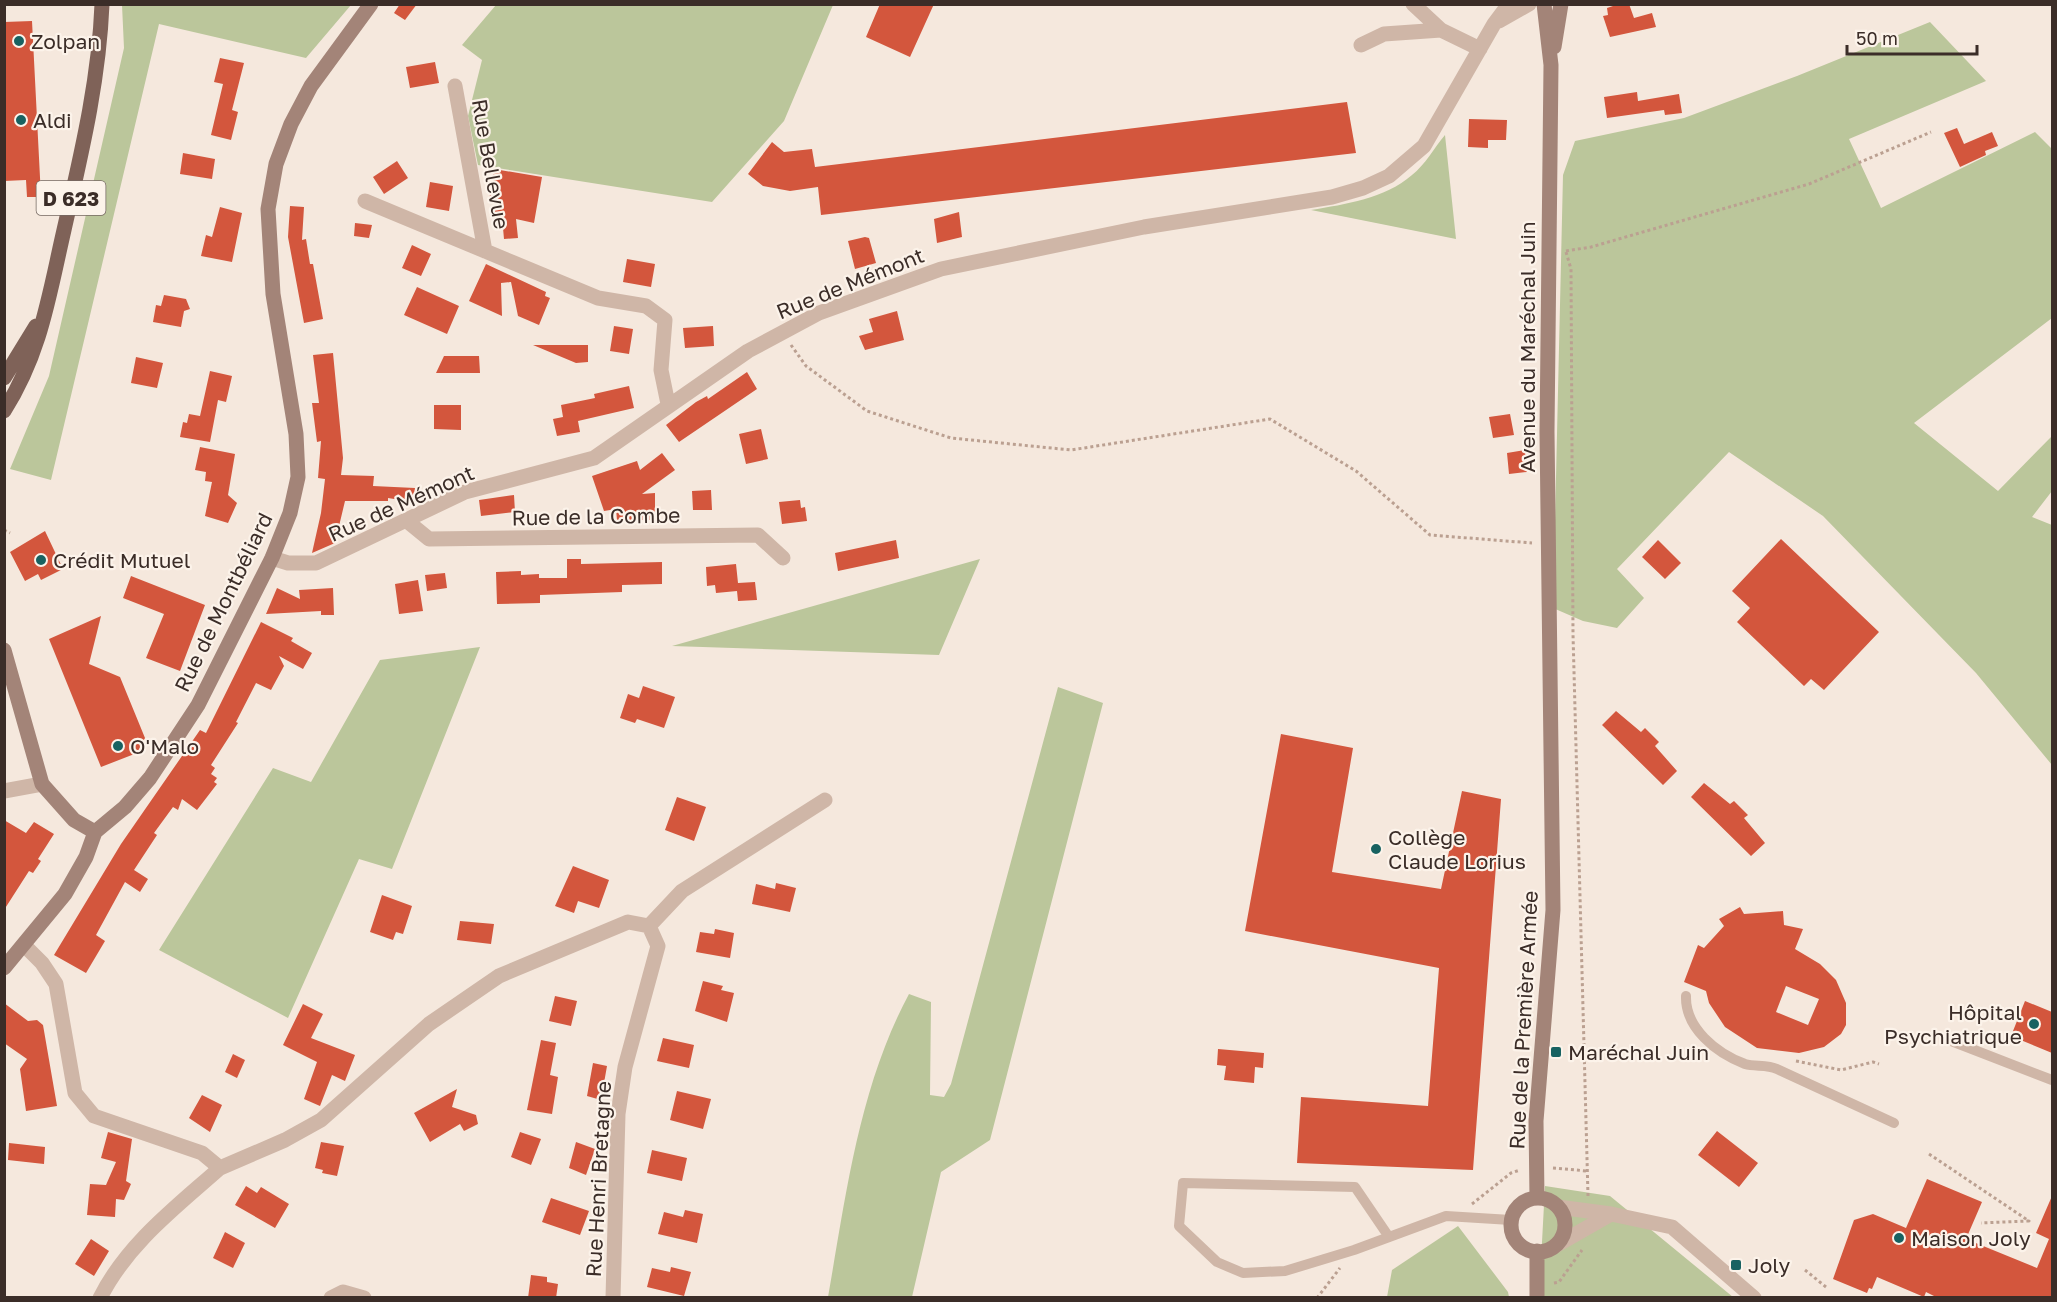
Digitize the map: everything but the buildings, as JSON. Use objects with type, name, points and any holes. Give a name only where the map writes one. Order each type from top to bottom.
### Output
[{"type":"main road","name":"D 623","points":[[4,411],[33,357],[46,310],[85,139],[100,41],[102,4]]},
{"type":"main road","name":"D 623","points":[[4,378],[46,310]]},
{"type":"street","name":"Rue de Montbéliard","points":[[4,968],[25,946],[65,894],[86,857],[95,832],[125,807],[150,778],[198,705],[272,558],[290,513],[298,477],[296,434],[273,294],[267,209],[276,164],[291,124],[311,86],[371,4]]},
{"type":"street","name":"Rue de Mémont","points":[[272,558],[288,562],[316,563],[465,492],[594,458],[668,404],[748,351],[782,332],[819,313],[940,269],[1144,227],[1332,196],[1363,188],[1389,176],[1413,157],[1435,130],[1494,24],[1509,4]]},
{"type":"street","points":[[1494,24],[1529,4]]},
{"type":"street","name":"Avenue du Maréchal Juin","points":[[1544,4],[1551,64],[1547,255],[1550,629]]},
{"type":"street","name":"Avenue du Maréchal Juin","points":[[1551,64],[1561,4]]},
{"type":"street","points":[[1419,7],[1441,30],[1480,49]]},
{"type":"street","points":[[1361,45],[1384,34],[1441,30]]},
{"type":"street","name":"Rue Bellevue","points":[[455,86],[485,251]]},
{"type":"street","name":"Rue Bellevue","points":[[365,201],[598,298],[646,306],[665,320],[661,370],[668,404]]},
{"type":"street","name":"Rue de la Combe","points":[[406,521],[429,539],[758,535],[783,558]]},
{"type":"street","name":"Rue de la Première Armée","points":[[1537,1198],[1536,1121],[1553,910],[1550,629]]},
{"type":"street","points":[[4,650],[29,745],[42,784],[74,820],[95,832]]},
{"type":"street","points":[[4,791],[42,784]]},
{"type":"street","points":[[100,1298],[112,1274],[138,1242],[220,1168],[285,1140],[321,1120],[429,1024],[499,976],[628,922],[649,926],[682,891],[825,800]]},
{"type":"street","name":"Rue Henri Bretagne","points":[[614,1298],[618,1114],[625,1067],[658,945],[649,926]]},
{"type":"street","points":[[25,946],[42,963],[56,984],[75,1093],[94,1116],[202,1153],[220,1168]]},
{"type":"street","points":[[1555,1246],[1564,1231],[1563,1214],[1558,1207],[1545,1199],[1537,1198],[1520,1204],[1511,1220],[1515,1238],[1520,1245],[1538,1251],[1555,1246],[1611,1214]]},
{"type":"street","points":[[1558,1207],[1611,1214],[1672,1227],[1754,1298]]},
{"type":"street","points":[[1537,1292],[1538,1251]]},
{"type":"street","points":[[331,1298],[343,1292],[364,1298]]},
{"type":"lane","points":[[1686,996],[1686,1010],[1694,1025],[1716,1048],[1746,1064],[1772,1066],[1894,1123]]},
{"type":"lane","points":[[1946,1039],[2052,1080]]},
{"type":"lane","points":[[1389,1237],[1355,1187],[1183,1184],[1179,1226],[1217,1262],[1243,1274],[1285,1271],[1354,1250],[1446,1216],[1511,1220]]},
{"type":"path","points":[[1547,255],[1591,247],[1809,184],[1931,132]]},
{"type":"path","points":[[1566,240],[1566,251],[1571,269],[1574,634],[1588,1211]]},
{"type":"path","points":[[782,332],[806,366],[867,411],[951,438],[1071,450],[1270,418],[1356,471],[1430,535],[1548,544]]},
{"type":"path","points":[[4,530],[10,533]]},
{"type":"path","points":[[1788,1060],[1841,1070],[1873,1062],[1879,1064]]},
{"type":"path","points":[[1929,1154],[2029,1221],[1981,1223]]},
{"type":"path","points":[[1446,1216],[1480,1200],[1511,1173],[1536,1166],[1587,1171]]},
{"type":"path","points":[[1537,1292],[1559,1282],[1588,1242],[1584,1229]]},
{"type":"path","points":[[1317,1298],[1354,1250]]},
{"type":"path","points":[[1806,1270],[1826,1287]]},
{"type":"green space","points":[[122,5],[351,5],[306,58],[159,24],[51,480],[10,469],[49,376],[124,48]]},
{"type":"green space","points":[[496,5],[833,5],[784,121],[712,202],[478,165],[468,116],[482,60],[462,45]]},
{"type":"green space","points":[[1930,22],[1986,81],[1849,139],[1881,208],[2035,132],[2052,149],[2052,318],[1914,423],[1998,491],[2052,436],[2052,491],[2032,517],[2052,525],[2052,765],[1976,673],[1823,516],[1729,452],[1617,569],[1644,598],[1617,628],[1583,621],[1553,608],[1563,175],[1575,141],[1684,118],[1797,76]]},
{"type":"green space","points":[[1445,135],[1456,239],[1311,210],[1364,199],[1389,190],[1417,171]]},
{"type":"green space","points":[[980,559],[939,655],[672,646]]},
{"type":"green space","points":[[480,647],[392,869],[359,859],[288,1018],[159,950],[273,768],[311,782],[380,660]]},
{"type":"green space","points":[[1058,687],[1103,703],[990,1140],[941,1172],[912,1297],[828,1297],[848,1181],[866,1104],[892,1030],[909,994],[931,1002],[930,1095],[944,1097],[951,1084]]},
{"type":"green space","points":[[1545,1186],[1610,1196],[1733,1297],[1539,1298]]},
{"type":"green space","points":[[1458,1226],[1508,1292],[1509,1297],[1387,1297],[1392,1270]]},
{"type":"place","name":"Zolpan","points":[[19,41]]},
{"type":"place","name":"Aldi","points":[[21,120]]},
{"type":"place","name":"Crédit Mutuel","points":[[41,560]]},
{"type":"place","name":"O'Malo","points":[[118,746]]},
{"type":"place","name":"Collège Claude Lorius","points":[[1376,849]]},
{"type":"place","name":"Hôpital Psychiatrique","points":[[2034,1024]]},
{"type":"place","name":"Maréchal Juin","points":[[1556,1052]]},
{"type":"place","name":"Maison Joly","points":[[1899,1238]]},
{"type":"place","name":"Joly","points":[[1736,1265]]}]
